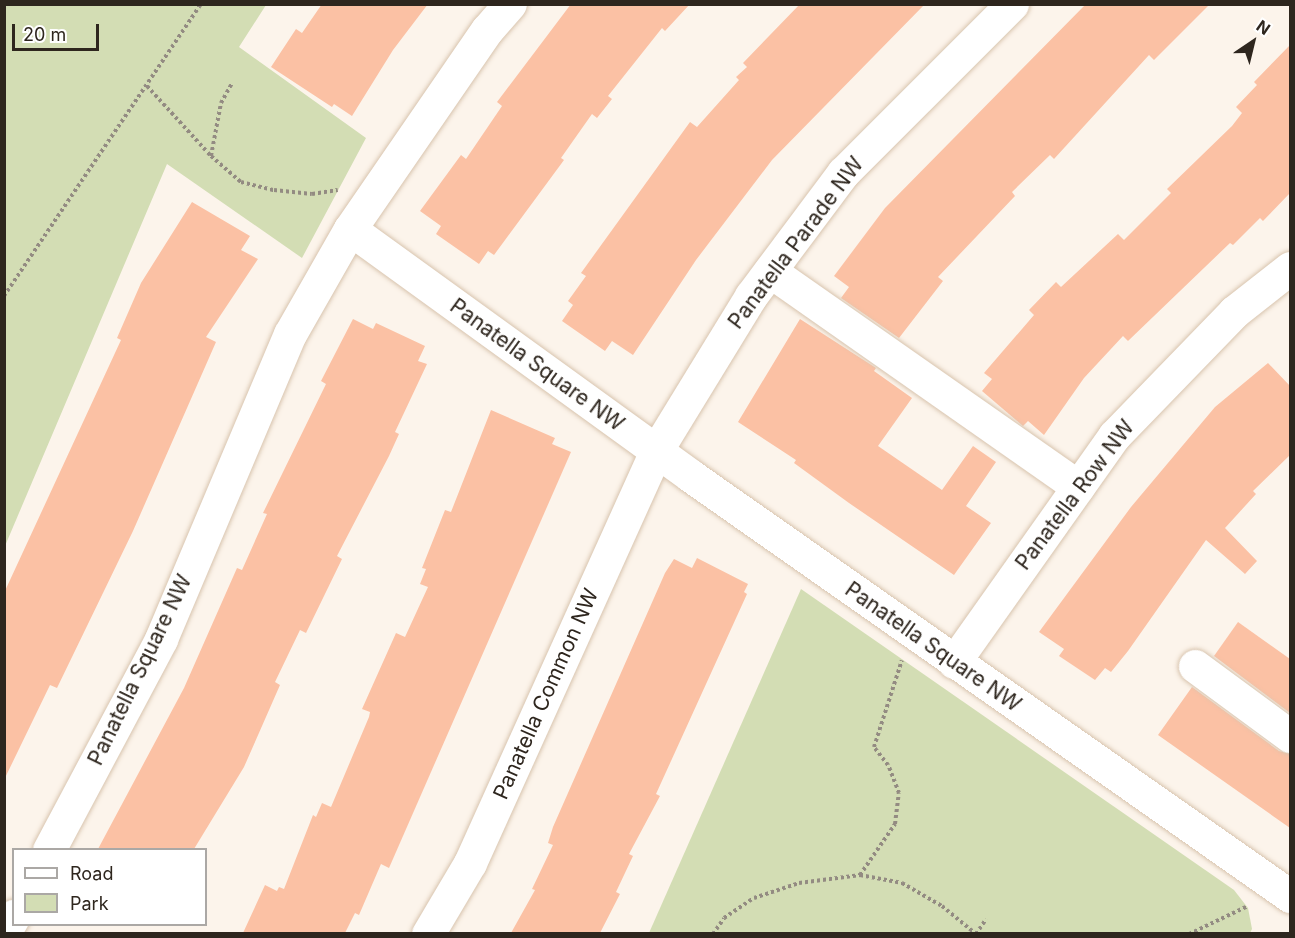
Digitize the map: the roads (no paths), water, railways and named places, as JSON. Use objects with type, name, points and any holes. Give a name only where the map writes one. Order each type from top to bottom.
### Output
[{"type":"street","points":[[350,229],[487,30],[510,4]]},
{"type":"street","name":"Panatella Parade NW","points":[[656,451],[770,271],[843,173],[1012,4]]},
{"type":"street","name":"Panatella Square NW","points":[[50,848],[161,639],[290,334],[350,229],[656,451],[1290,896]]},
{"type":"street","name":"Panatella Row NW","points":[[954,662],[1114,436],[1234,312],[1290,268]]},
{"type":"street","points":[[770,271],[1078,487]]},
{"type":"street","name":"Panatella Common NW","points":[[428,933],[470,863],[656,451]]},
{"type":"street","points":[[1195,666],[1290,736]]},
{"type":"street","points":[[4,933],[12,919]]}]
